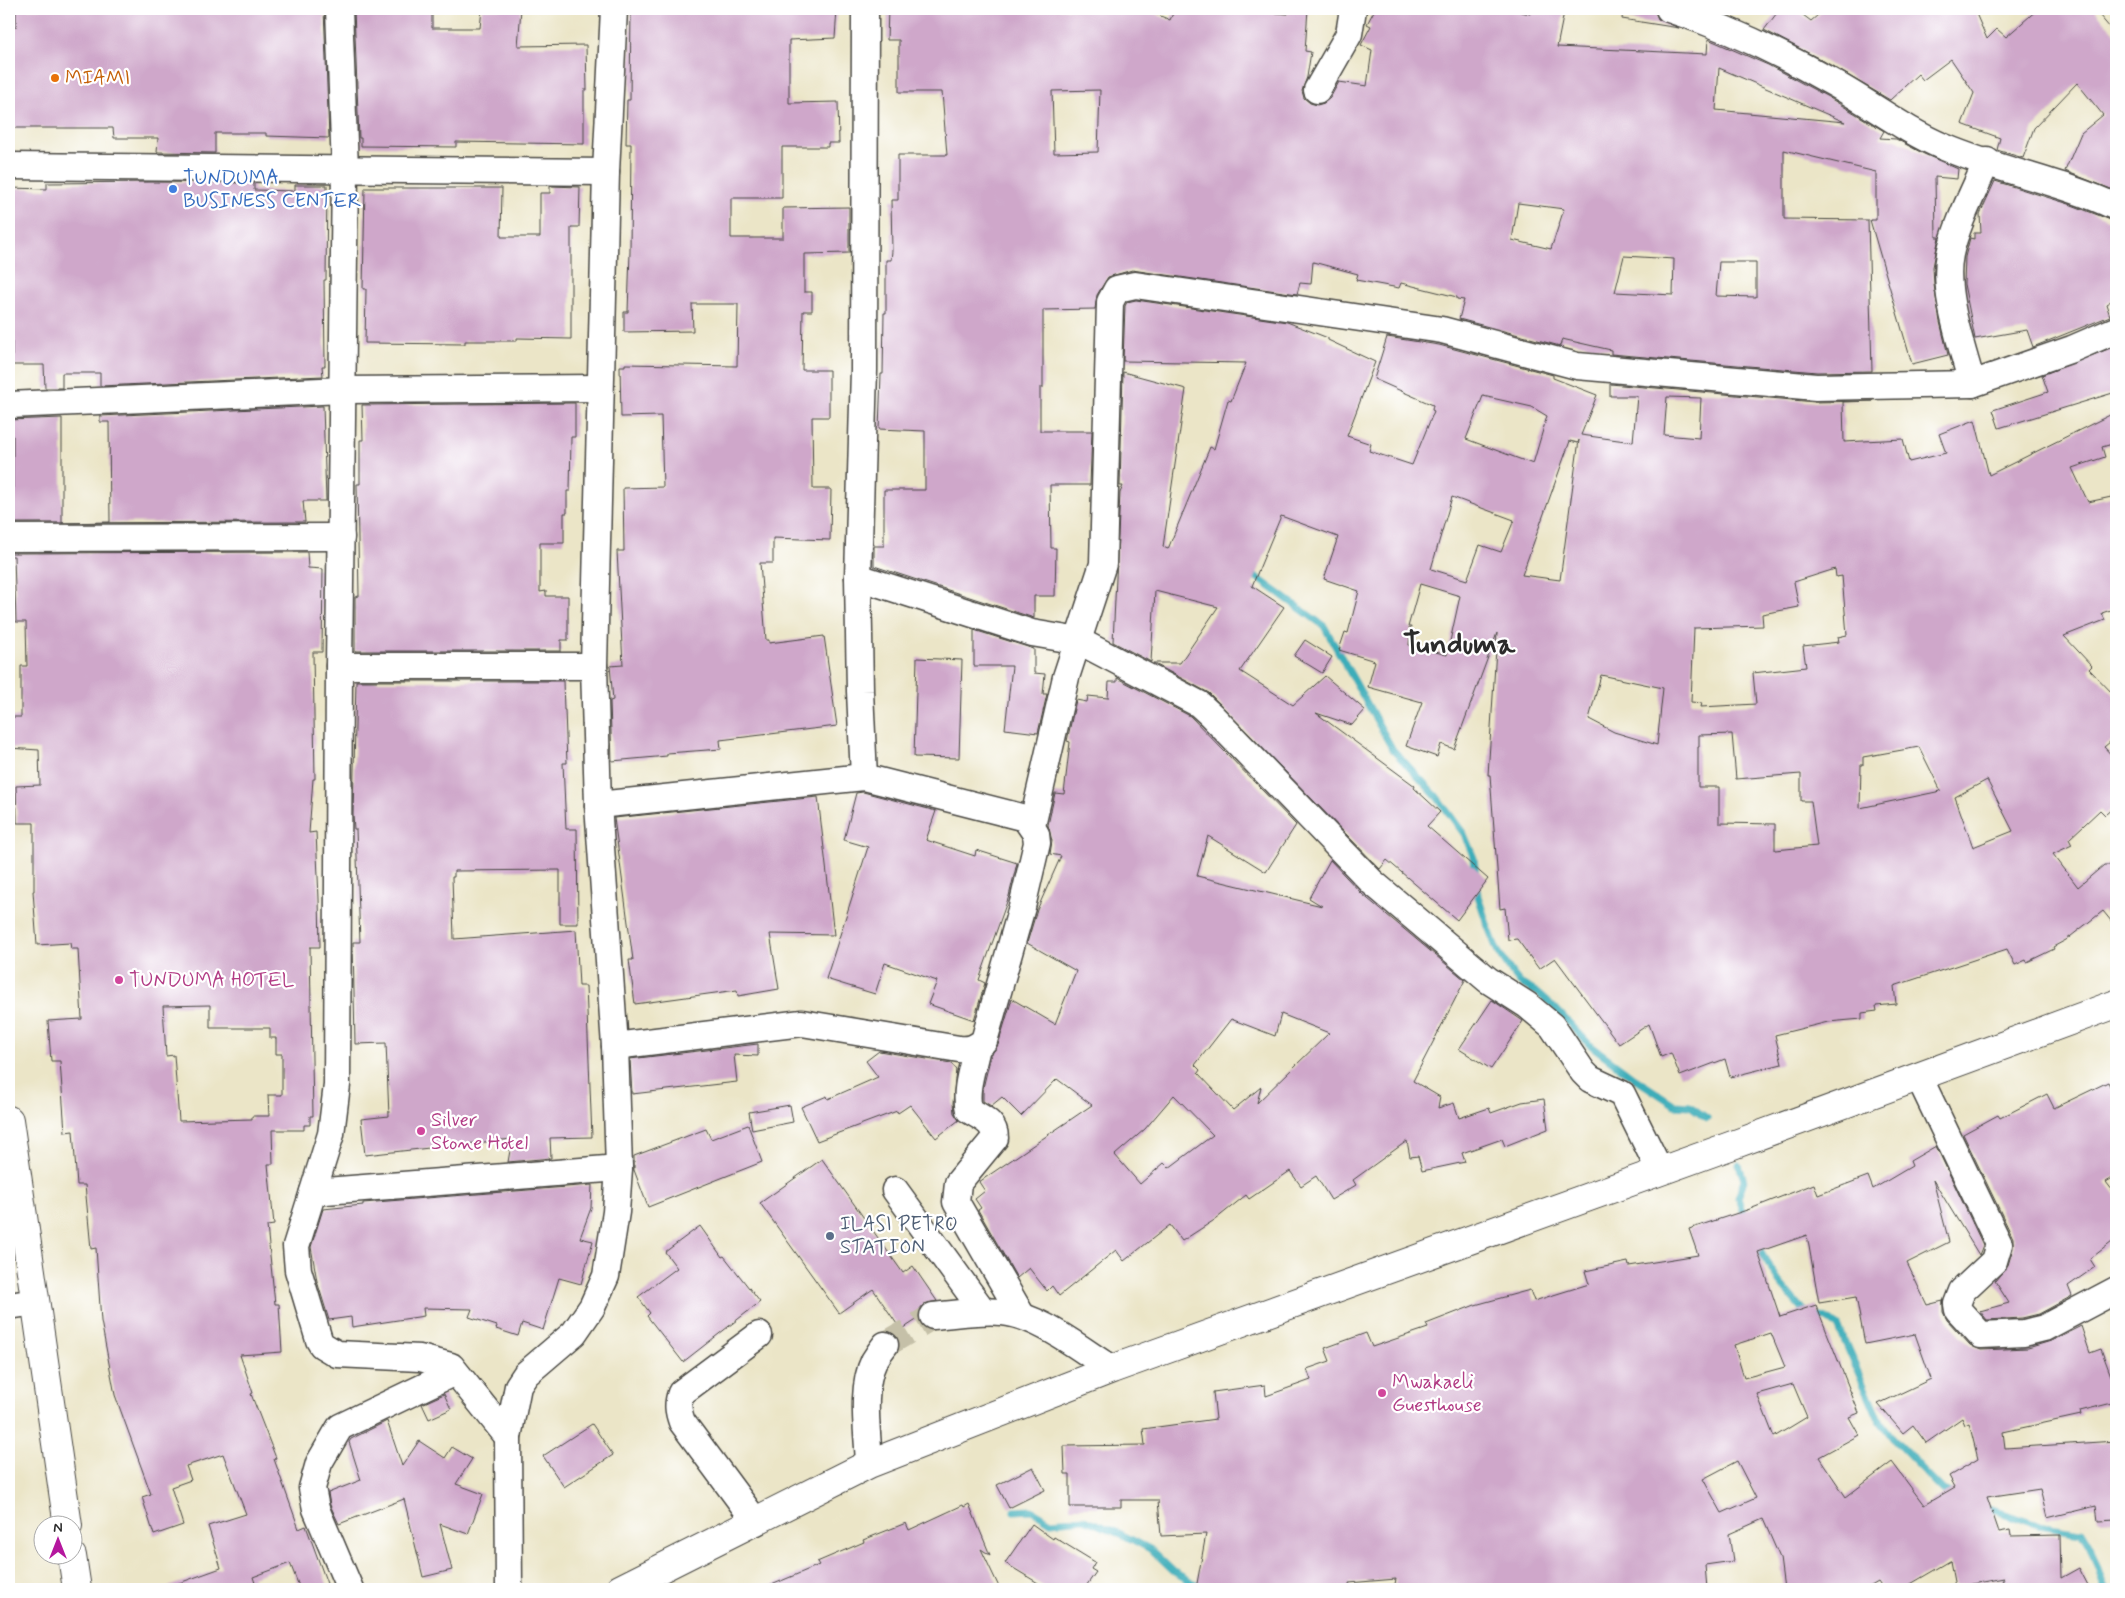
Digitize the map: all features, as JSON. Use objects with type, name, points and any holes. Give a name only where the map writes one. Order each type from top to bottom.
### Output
[{"type":"highway","points":[[620,1589],[869,1464],[1112,1369],[2116,1004]]},
{"type":"highway","points":[[9,1120],[22,1304],[66,1516]]},
{"type":"highway","points":[[74,1566],[77,1589]]},
{"type":"street","points":[[339,9],[345,170],[339,666],[337,1085],[331,1134],[298,1240],[298,1270],[322,1345],[337,1354],[420,1358],[451,1366],[508,1437]]},
{"type":"street","points":[[509,1589],[508,1437],[518,1386],[521,1379],[574,1333],[592,1307],[603,1285],[616,1212],[619,1168],[615,1046],[598,805],[594,666],[606,172],[614,9]]},
{"type":"street","points":[[864,777],[858,577],[864,370],[866,9]]},
{"type":"street","points":[[1317,90],[1349,34],[1353,9]]},
{"type":"street","points":[[1686,11],[1768,49],[1834,83],[1943,147],[2070,188],[2116,206]]},
{"type":"street","points":[[1972,384],[1948,290],[1948,269],[1953,242],[1987,162]]},
{"type":"street","points":[[9,166],[606,172]]},
{"type":"street","points":[[1032,826],[1066,677],[1103,564],[1110,302],[1117,289],[1135,285],[1442,330],[1577,366],[1816,387],[1972,384],[2072,349],[2116,330]]},
{"type":"street","points":[[9,405],[343,390],[600,388]]},
{"type":"street","points":[[9,538],[341,537]]},
{"type":"street","points":[[858,577],[1032,633],[1079,641],[1199,704],[1372,882],[1488,980],[1527,1005],[1552,1026],[1583,1072],[1590,1079],[1622,1094],[1660,1171]]},
{"type":"street","points":[[339,666],[594,666]]},
{"type":"street","points":[[598,805],[864,777],[1025,818],[1036,834],[1037,843],[1022,907],[984,1041],[977,1047],[969,1050],[959,1049],[802,1023],[615,1046]]},
{"type":"street","points":[[977,1047],[968,1089],[968,1104],[970,1110],[991,1124],[996,1138],[958,1183],[956,1202],[1022,1316]]},
{"type":"street","points":[[1919,1077],[1999,1244],[1994,1262],[1962,1291],[1957,1304],[1958,1310],[1981,1335],[2024,1333],[2044,1328],[2116,1290]]},
{"type":"street","points":[[313,1192],[619,1168]]},
{"type":"street","points":[[895,1190],[983,1312]]},
{"type":"street","points":[[933,1316],[1004,1312],[1022,1316],[1049,1329],[1112,1369]]},
{"type":"street","points":[[756,1522],[682,1422],[678,1412],[678,1401],[681,1393],[759,1335]]},
{"type":"street","points":[[869,1464],[866,1402],[869,1378],[874,1362],[885,1345]]},
{"type":"street","points":[[350,1589],[316,1509],[312,1488],[319,1463],[340,1427],[455,1372]]},
{"type":"building","points":[[16,9],[324,9],[329,138],[266,136],[266,133],[215,133],[215,153],[157,152],[158,138],[114,138],[113,128],[10,128],[9,27],[16,27]]},
{"type":"building","points":[[354,9],[396,9],[396,12],[432,11],[432,28],[480,28],[482,9],[521,9],[518,46],[586,45],[587,90],[584,90],[584,144],[456,142],[456,147],[361,146],[361,138],[359,138]]},
{"type":"building","points":[[631,9],[837,9],[835,38],[789,40],[789,103],[838,102],[839,143],[828,143],[828,147],[782,147],[782,198],[731,198],[731,238],[783,238],[783,208],[849,207],[849,253],[804,254],[804,292],[812,292],[812,311],[803,311],[802,370],[829,370],[829,417],[812,417],[813,489],[831,489],[830,540],[773,538],[773,563],[760,563],[766,640],[769,640],[769,643],[824,636],[837,726],[720,740],[721,749],[667,753],[667,756],[612,761],[610,701],[613,700],[610,666],[623,665],[617,551],[624,551],[623,488],[663,487],[661,416],[621,417],[620,366],[625,366],[625,364],[737,366],[738,304],[692,304],[693,331],[624,332],[624,312],[628,312],[630,252],[631,144],[626,144],[627,100],[630,100]]},
{"type":"building","points":[[888,9],[1144,9],[1170,20],[1175,9],[1259,9],[1266,12],[1288,14],[1288,9],[1308,9],[1305,51],[1311,52],[1307,77],[1302,91],[1304,98],[1310,103],[1317,105],[1324,103],[1330,98],[1339,82],[1367,86],[1372,50],[1361,45],[1371,26],[1367,24],[1375,9],[1508,9],[1530,14],[1531,9],[1546,9],[1564,12],[1557,47],[1707,54],[1708,39],[1768,65],[1828,97],[1884,131],[1880,138],[1896,139],[1958,169],[1957,179],[1935,177],[1936,237],[1939,237],[1933,267],[1934,285],[1948,355],[1912,364],[1870,220],[1876,220],[1876,172],[1784,150],[1784,219],[1868,220],[1872,371],[1817,372],[1611,354],[1611,350],[1562,339],[1560,346],[1459,319],[1464,300],[1457,299],[1457,297],[1401,283],[1399,288],[1356,280],[1358,274],[1313,262],[1311,284],[1300,283],[1297,294],[1132,270],[1108,277],[1097,295],[1095,309],[1043,310],[1043,388],[1040,388],[1040,431],[1092,431],[1090,485],[1050,485],[1051,548],[1056,548],[1055,596],[1034,596],[1034,618],[874,566],[874,546],[884,546],[884,490],[925,490],[925,431],[879,429],[881,374],[883,374],[884,313],[886,313],[886,260],[891,260],[892,251],[891,200],[898,200],[898,155],[947,155],[942,92],[899,92],[899,40],[887,40]],"holes":[[[1719,68],[1845,122],[1716,110]],[[1100,90],[1098,152],[1054,153],[1052,91]],[[1518,203],[1564,209],[1551,249],[1512,240]],[[1624,256],[1674,259],[1673,295],[1615,292]],[[1719,262],[1756,262],[1756,297],[1716,296]]]},
{"type":"building","points":[[1623,9],[1654,9],[1658,19],[1679,28],[1622,19]]},
{"type":"building","points":[[1780,9],[1795,9],[1811,21],[1825,9],[1974,9],[1987,39],[1997,29],[2006,37],[2038,9],[2094,9],[2116,35],[2116,191],[2065,171],[2081,133],[2103,115],[2077,83],[2034,128],[2023,158],[1997,150],[2000,138],[1962,124],[1974,93],[1951,59],[1923,80],[1918,74],[1890,100],[1822,60],[1764,30]]},
{"type":"building","points":[[1995,181],[2069,204],[2116,222],[2116,298],[2106,304],[2110,316],[2033,347],[2027,330],[1975,339],[1964,284],[1965,257],[1970,238],[1974,239],[1974,233],[1981,233],[1980,214]]},
{"type":"building","points":[[47,183],[254,183],[254,190],[295,191],[295,185],[327,185],[326,280],[324,280],[325,366],[322,366],[323,376],[100,386],[100,373],[62,373],[62,388],[45,388],[44,365],[12,365],[12,268],[9,268],[9,188],[47,189]]},
{"type":"building","points":[[550,186],[580,187],[579,227],[571,227],[571,339],[517,338],[517,341],[465,341],[465,344],[365,343],[366,289],[363,289],[365,188],[502,188],[501,237],[540,237],[540,193],[550,193]]},
{"type":"building","points":[[1136,300],[1287,322],[1328,338],[1328,340],[1375,362],[1347,436],[1371,444],[1369,451],[1412,465],[1434,411],[1432,410],[1433,405],[1374,379],[1387,337],[1439,345],[1553,375],[1553,378],[1597,395],[1581,435],[1633,442],[1637,396],[1610,396],[1610,384],[1815,402],[1873,401],[1843,402],[1844,442],[1903,439],[1909,462],[1946,453],[1939,434],[1975,420],[1989,475],[2116,412],[2116,443],[2102,447],[2105,457],[2072,468],[2088,502],[2116,496],[2116,608],[2102,613],[2105,620],[2064,636],[2092,666],[2089,669],[2116,697],[2116,737],[2104,747],[2116,760],[2116,805],[2105,815],[2100,810],[2069,839],[2072,845],[2053,854],[2078,887],[2104,865],[2111,865],[2116,870],[2116,927],[2103,911],[2066,940],[2053,947],[2054,949],[2027,962],[2026,960],[2015,965],[2007,949],[1894,986],[1896,1004],[1876,1006],[1877,1011],[1862,1013],[1862,1019],[1828,1022],[1775,1035],[1782,1064],[1730,1077],[1725,1059],[1680,1076],[1671,1053],[1661,1057],[1649,1024],[1619,1044],[1555,958],[1539,969],[1517,939],[1508,940],[1505,908],[1500,909],[1490,775],[1488,775],[1497,633],[1454,749],[1441,744],[1437,757],[1406,746],[1422,702],[1368,687],[1375,661],[1339,650],[1345,632],[1348,633],[1359,591],[1324,579],[1338,537],[1281,516],[1252,586],[1284,607],[1240,671],[1293,705],[1325,676],[1365,710],[1352,725],[1316,713],[1415,786],[1414,788],[1440,812],[1427,826],[1488,879],[1457,920],[1387,860],[1380,869],[1209,693],[1153,663],[1180,663],[1218,607],[1155,591],[1151,662],[1113,642],[1120,493],[1123,486],[1120,486],[1123,372],[1186,389],[1163,547],[1168,549],[1210,447],[1214,449],[1228,400],[1231,401],[1246,363],[1123,361],[1125,306],[1127,302]],"holes":[[[1483,396],[1532,407],[1547,416],[1533,464],[1466,439]],[[1667,397],[1701,398],[1699,438],[1664,435]],[[1579,440],[1560,580],[1522,575],[1570,441],[1578,443]],[[1452,497],[1514,520],[1501,552],[1480,545],[1467,580],[1431,569]],[[1835,569],[1836,577],[1842,576],[1847,635],[1838,637],[1839,642],[1803,646],[1806,667],[1753,673],[1756,704],[1701,707],[1702,703],[1691,702],[1694,628],[1763,626],[1762,614],[1799,607],[1794,582]],[[1420,584],[1460,596],[1447,655],[1409,645],[1411,627],[1408,627]],[[1601,675],[1663,688],[1657,745],[1614,732],[1589,719]],[[1732,734],[1736,779],[1801,774],[1801,801],[1811,801],[1817,846],[1775,850],[1775,824],[1719,823],[1719,787],[1698,787],[1699,735]],[[1919,747],[1941,791],[1860,808],[1861,765],[1863,765],[1863,757]],[[1987,780],[2013,831],[1973,847],[1955,797]]]},
{"type":"building","points":[[2116,346],[2116,392],[1999,428],[1993,410],[2048,392],[2042,375]]},
{"type":"building","points":[[575,403],[575,437],[571,437],[570,491],[567,491],[567,513],[564,513],[564,543],[540,543],[540,592],[546,591],[546,596],[568,596],[568,640],[561,640],[561,651],[355,651],[355,597],[359,596],[357,484],[360,484],[360,440],[363,440],[362,405]]},
{"type":"building","points":[[323,406],[326,501],[303,501],[305,522],[72,523],[110,522],[109,422],[100,422],[100,416]]},
{"type":"building","points":[[62,418],[62,523],[13,523],[13,436],[9,436],[9,420]]},
{"type":"building","points":[[307,552],[308,568],[323,569],[322,652],[313,652],[315,779],[313,779],[309,833],[316,832],[320,947],[310,947],[313,1116],[310,1116],[310,1125],[304,1125],[304,1130],[272,1130],[273,1164],[268,1164],[274,1225],[267,1226],[275,1304],[279,1304],[282,1352],[240,1355],[253,1393],[251,1394],[276,1458],[274,1459],[299,1529],[306,1526],[329,1589],[300,1589],[290,1563],[253,1577],[257,1589],[168,1589],[168,1587],[221,1568],[208,1526],[246,1514],[223,1454],[186,1466],[191,1480],[171,1487],[183,1525],[154,1535],[142,1497],[151,1494],[115,1395],[101,1321],[96,1248],[91,1249],[85,1185],[77,1185],[73,1131],[65,1132],[60,1061],[51,1061],[48,1021],[82,1019],[78,949],[71,949],[70,943],[37,945],[33,891],[34,823],[17,823],[16,786],[40,785],[39,750],[9,748],[9,717],[21,717],[21,666],[27,666],[26,622],[16,622],[14,556],[10,556],[10,553]],"holes":[[[210,1005],[210,1028],[270,1028],[270,1038],[276,1038],[276,1054],[282,1054],[282,1095],[268,1095],[269,1116],[252,1116],[252,1119],[179,1121],[174,1055],[166,1056],[163,1006]]]},
{"type":"building","points":[[974,630],[1034,649],[1034,673],[1045,674],[1043,694],[1047,694],[1038,733],[1005,729],[1012,666],[974,666]]},
{"type":"building","points":[[1305,640],[1332,657],[1322,673],[1294,656]]},
{"type":"building","points":[[917,658],[962,660],[959,758],[914,757]]},
{"type":"building","points":[[1117,678],[1190,716],[1296,825],[1266,872],[1208,836],[1197,876],[1322,906],[1309,898],[1330,860],[1362,894],[1465,980],[1413,1081],[1440,1097],[1438,1108],[1454,1103],[1459,1118],[1489,1108],[1491,1113],[1522,1102],[1544,1099],[1548,1129],[1505,1146],[1502,1139],[1462,1153],[1465,1162],[1422,1171],[1418,1156],[1410,1157],[1407,1141],[1353,1180],[1356,1185],[1331,1200],[1316,1176],[1301,1186],[1290,1171],[1249,1199],[1246,1195],[1216,1219],[1182,1241],[1170,1225],[1124,1261],[1116,1250],[1059,1296],[1052,1286],[1047,1291],[1029,1268],[1017,1278],[978,1210],[981,1208],[975,1199],[985,1191],[979,1182],[1092,1105],[1057,1079],[1021,1116],[1002,1097],[991,1106],[983,1101],[983,1088],[991,1055],[998,1045],[1012,999],[1055,1024],[1076,971],[1027,943],[1037,910],[1061,856],[1050,854],[1052,841],[1048,825],[1055,793],[1064,794],[1070,742],[1067,741],[1076,700],[1087,702],[1088,696],[1108,698],[1109,682],[1117,682]],"holes":[[[1281,1014],[1329,1033],[1257,1103],[1261,1087],[1233,1110],[1198,1073],[1200,1070],[1195,1065],[1231,1019],[1275,1036]],[[1174,1095],[1213,1135],[1169,1168],[1164,1163],[1140,1184],[1115,1155],[1145,1129]]]},
{"type":"building","points":[[356,681],[563,681],[567,763],[563,763],[566,829],[577,829],[578,924],[560,924],[560,870],[454,871],[454,877],[452,877],[454,939],[576,930],[579,986],[586,986],[592,1137],[550,1138],[551,1158],[508,1162],[512,1139],[365,1155],[361,1119],[389,1116],[386,1043],[355,1044],[353,942],[360,942],[356,829],[354,829],[353,814]]},
{"type":"building","points":[[863,792],[936,811],[926,840],[975,856],[976,850],[1017,863],[1009,896],[979,980],[985,983],[974,1020],[928,1004],[937,981],[885,963],[875,994],[826,979],[868,847],[844,840],[856,793]]},
{"type":"building","points":[[818,797],[834,935],[770,934],[779,989],[738,996],[737,990],[635,1004],[629,960],[633,960],[614,818]]},
{"type":"building","points":[[1492,1000],[1523,1021],[1491,1069],[1459,1049]]},
{"type":"building","points":[[758,1044],[758,1056],[734,1055],[737,1082],[632,1094],[630,1059]]},
{"type":"building","points":[[879,1051],[951,1063],[956,1069],[953,1103],[954,1113],[959,1120],[936,1138],[910,1105],[898,1113],[897,1111],[817,1141],[801,1107],[827,1096],[828,1099],[878,1077],[866,1061]]},
{"type":"building","points":[[2108,1082],[2116,1098],[2116,1176],[2106,1182],[2116,1195],[2116,1239],[2090,1259],[2095,1267],[2068,1286],[2072,1296],[2039,1314],[2022,1318],[1987,1320],[1980,1311],[2009,1303],[1995,1281],[2008,1265],[2013,1248],[2013,1238],[1963,1134],[1998,1115],[2000,1118],[2047,1094],[2054,1108]]},
{"type":"building","points":[[790,1105],[793,1122],[752,1130],[749,1112]]},
{"type":"building","points":[[748,1125],[762,1162],[648,1207],[634,1170],[634,1156],[706,1129],[711,1139]]},
{"type":"building","points":[[1936,1146],[1983,1245],[1979,1255],[1933,1180],[1949,1242],[1907,1263],[1927,1305],[1943,1301],[1943,1312],[1947,1320],[1970,1345],[1981,1350],[2028,1348],[2051,1341],[2081,1326],[2090,1353],[2101,1349],[2111,1376],[2116,1375],[2116,1402],[2080,1411],[2081,1415],[2003,1432],[2005,1448],[2116,1441],[2116,1520],[2098,1521],[2096,1506],[2047,1518],[2040,1489],[1987,1497],[1999,1532],[2010,1530],[2011,1536],[2060,1535],[2061,1578],[2079,1568],[2090,1589],[1997,1589],[2004,1578],[1955,1587],[1950,1561],[1902,1589],[1883,1589],[1878,1582],[1866,1589],[1784,1589],[1780,1558],[1763,1519],[1729,1534],[1733,1561],[1705,1565],[1707,1589],[1394,1589],[1396,1579],[1349,1583],[1350,1589],[1196,1589],[1206,1534],[1161,1536],[1158,1500],[1121,1500],[1121,1507],[1070,1507],[1070,1474],[1065,1474],[1064,1446],[1145,1445],[1143,1429],[1216,1419],[1213,1392],[1265,1385],[1266,1396],[1311,1380],[1307,1369],[1330,1361],[1325,1348],[1366,1333],[1372,1347],[1428,1328],[1426,1324],[1475,1305],[1530,1290],[1534,1301],[1589,1284],[1585,1271],[1628,1262],[1629,1266],[1698,1255],[1689,1229],[1750,1209],[1814,1184],[1818,1195],[1868,1176],[1873,1189],[1912,1166],[1910,1161]],"holes":[[[1807,1235],[1819,1303],[1856,1297],[1865,1344],[1915,1334],[1931,1379],[1878,1404],[1903,1433],[1913,1425],[1926,1443],[1962,1418],[1965,1425],[1969,1423],[1978,1459],[1949,1476],[1955,1487],[1924,1505],[1892,1462],[1846,1497],[1819,1457],[1859,1435],[1849,1417],[1859,1413],[1816,1305],[1780,1317],[1758,1252]],[[1771,1333],[1785,1367],[1744,1378],[1734,1345]],[[1793,1384],[1807,1417],[1774,1437],[1757,1394]],[[1737,1461],[1756,1498],[1722,1513],[1703,1479]]]},
{"type":"building","name":"ILASI PETRO STATION","points":[[822,1159],[903,1273],[913,1266],[937,1301],[924,1304],[919,1310],[918,1319],[901,1330],[873,1289],[839,1313],[760,1203]]},
{"type":"building","points":[[592,1185],[591,1208],[580,1238],[593,1241],[581,1284],[559,1278],[543,1330],[522,1323],[518,1336],[496,1329],[497,1326],[469,1317],[472,1309],[423,1308],[424,1316],[352,1327],[351,1317],[329,1320],[317,1281],[311,1247],[323,1209],[363,1205],[363,1203]]},
{"type":"building","points":[[700,1226],[722,1257],[724,1256],[760,1302],[683,1362],[647,1316],[650,1313],[638,1297],[677,1268],[665,1252]]},
{"type":"building","points":[[444,1394],[451,1409],[429,1419],[422,1404]]},
{"type":"building","points":[[387,1421],[402,1466],[419,1441],[445,1458],[452,1447],[472,1459],[456,1484],[483,1494],[468,1534],[440,1524],[452,1570],[423,1577],[404,1499],[339,1524],[330,1505],[328,1493],[361,1480],[349,1442],[351,1439]]},
{"type":"building","points":[[592,1424],[613,1455],[564,1487],[543,1456]]},
{"type":"building","points":[[1033,1467],[1045,1490],[1009,1508],[997,1485]]},
{"type":"building","points":[[969,1504],[990,1555],[981,1549],[1000,1589],[762,1589],[819,1565],[817,1562],[864,1542],[863,1540],[906,1523],[909,1530]]},
{"type":"building","points":[[1032,1524],[1053,1539],[1054,1537],[1095,1562],[1091,1569],[1096,1572],[1084,1589],[1048,1589],[1005,1563]]},
{"type":"waterway","points":[[1248,571],[1324,626],[1393,750],[1437,797],[1464,834],[1474,858],[1478,896],[1487,924],[1497,950],[1520,983],[1538,993],[1589,1044],[1637,1080],[1675,1105],[1690,1106],[1707,1118]]},
{"type":"waterway","points":[[1739,1165],[1744,1180],[1738,1198],[1745,1220]]},
{"type":"waterway","points":[[1755,1243],[1779,1282],[1801,1308],[1809,1314],[1825,1318],[1838,1326],[1878,1418],[1894,1440],[1943,1490],[1955,1495]]},
{"type":"waterway","points":[[1983,1507],[2038,1525],[2082,1532],[2091,1547],[2106,1589]]},
{"type":"waterway","points":[[1014,1511],[1032,1510],[1051,1522],[1084,1519],[1121,1534],[1150,1549],[1174,1572],[1205,1589]]},
{"type":"tunnel","points":[[885,1345],[933,1316]]},
{"type":"place","name":"MIAMI","points":[[55,78]]},
{"type":"place","name":"TUNDUMA BUSINESS CENTER","points":[[173,189]]},
{"type":"place","name":"TUNDUMA HOTEL","points":[[119,980]]},
{"type":"place","name":"Silver Stone Hotel","points":[[421,1131]]},
{"type":"place","name":"ILASI PETRO STATION","points":[[830,1236]]},
{"type":"place","name":"Mwakaeli Guesthouse","points":[[1382,1393]]},
{"type":"district","name":"Tunduma","points":[[1459,644]]}]
